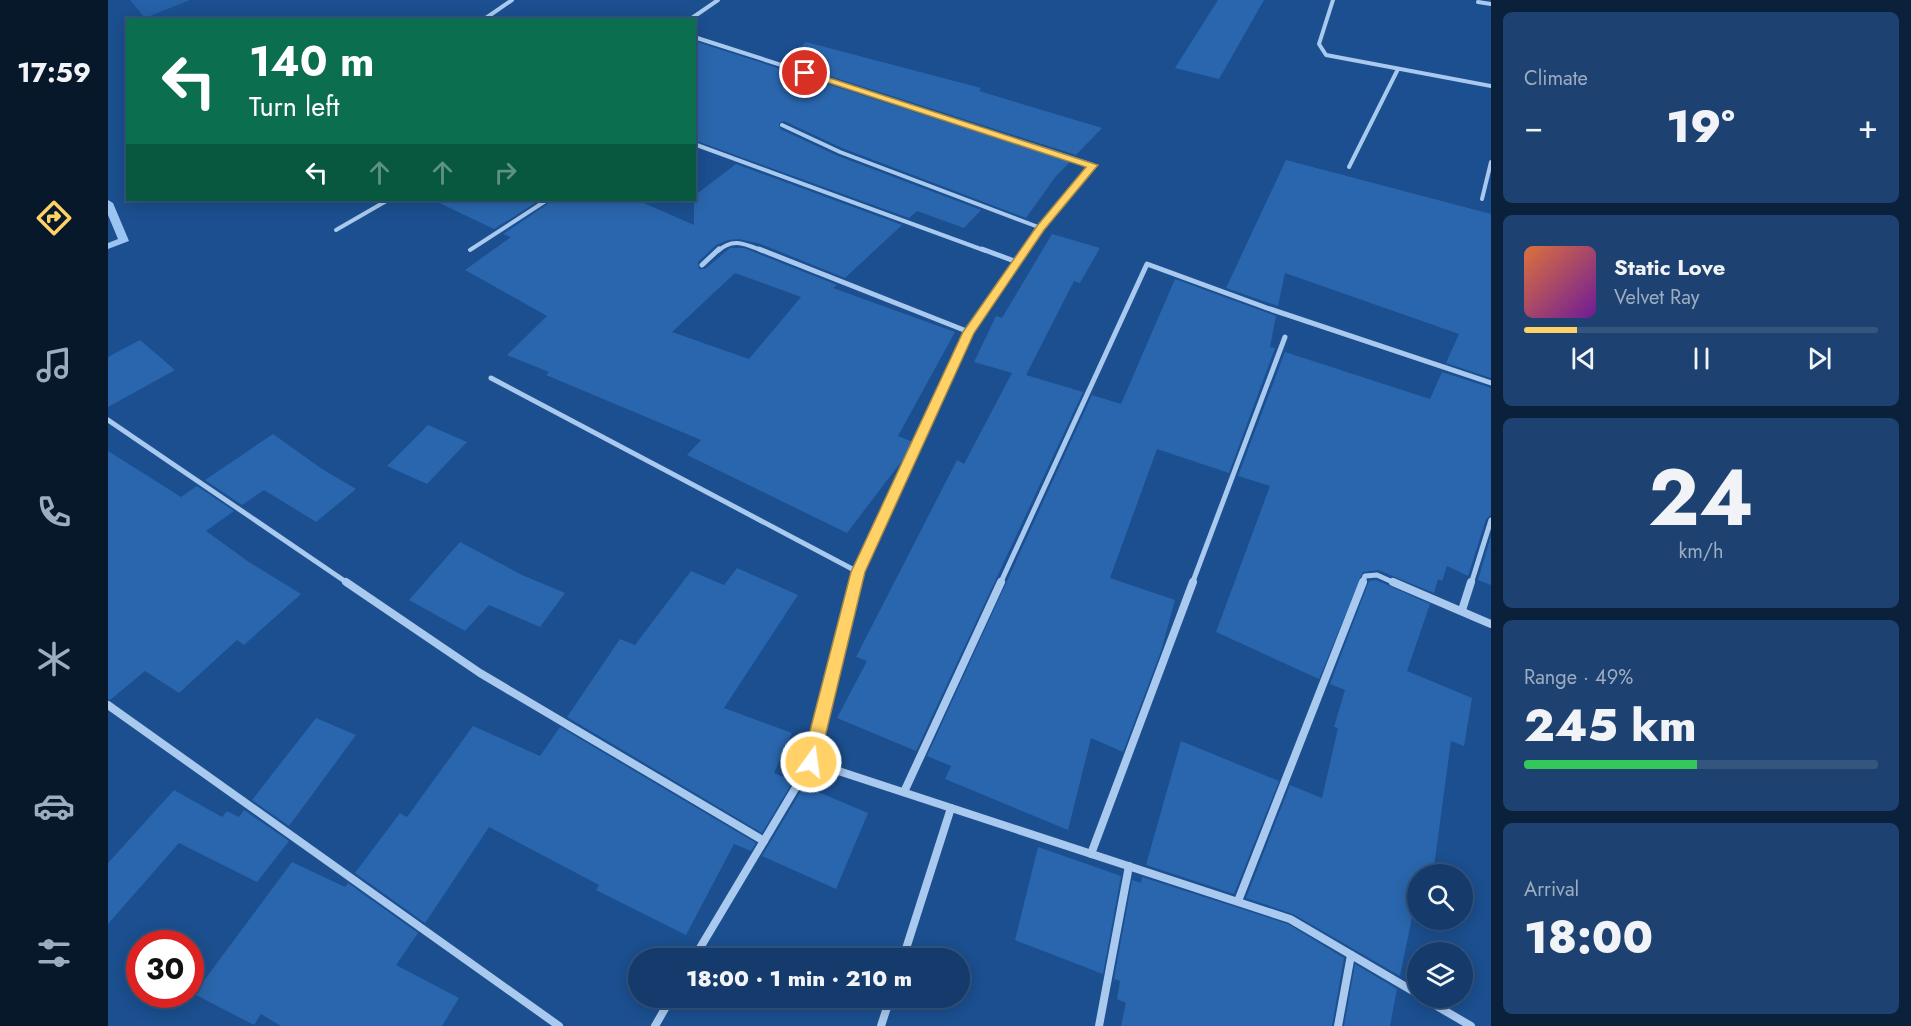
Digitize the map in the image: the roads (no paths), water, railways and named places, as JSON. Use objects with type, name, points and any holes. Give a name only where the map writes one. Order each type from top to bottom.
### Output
[{"type":"street","points":[[486,18],[512,0]]},
{"type":"street","points":[[692,18],[718,0]]},
{"type":"street","points":[[1333,0],[1319,44],[1322,51],[1336,58],[1491,86]]},
{"type":"street","points":[[1478,2],[1491,4]]},
{"type":"street","points":[[696,38],[1093,165],[1041,228],[969,332],[858,572],[811,762],[700,948]]},
{"type":"street","points":[[1349,166],[1398,69]]},
{"type":"street","points":[[782,124],[840,152],[1041,228]]},
{"type":"street","points":[[696,145],[1017,262]]},
{"type":"street","points":[[1482,199],[1491,162]]},
{"type":"street","points":[[336,230],[386,201]]},
{"type":"street","points":[[470,250],[545,201]]},
{"type":"street","points":[[702,265],[725,244],[738,241],[969,332]]},
{"type":"street","points":[[904,792],[1147,264],[1267,308],[1491,383]]},
{"type":"street","points":[[1091,854],[1285,337]]},
{"type":"street","points":[[491,378],[858,572]]},
{"type":"street","points":[[108,420],[480,673],[764,841]]},
{"type":"street","points":[[1462,610],[1491,520]]},
{"type":"street","points":[[1238,901],[1365,576],[1377,575],[1491,624]]},
{"type":"street","points":[[108,705],[559,1026]]},
{"type":"street","points":[[811,762],[1290,919],[1407,988]]},
{"type":"street","points":[[906,948],[951,808]]},
{"type":"street","points":[[1099,1026],[1129,866]]},
{"type":"street","points":[[1338,1026],[1351,955]]},
{"type":"street","points":[[655,1026],[665,1008]]},
{"type":"street","points":[[881,1026],[887,1008]]},
{"type":"street","points":[[1440,1008],[1471,1026]]},
{"type":"waterway","points":[[108,203],[124,241],[108,246]]}]
